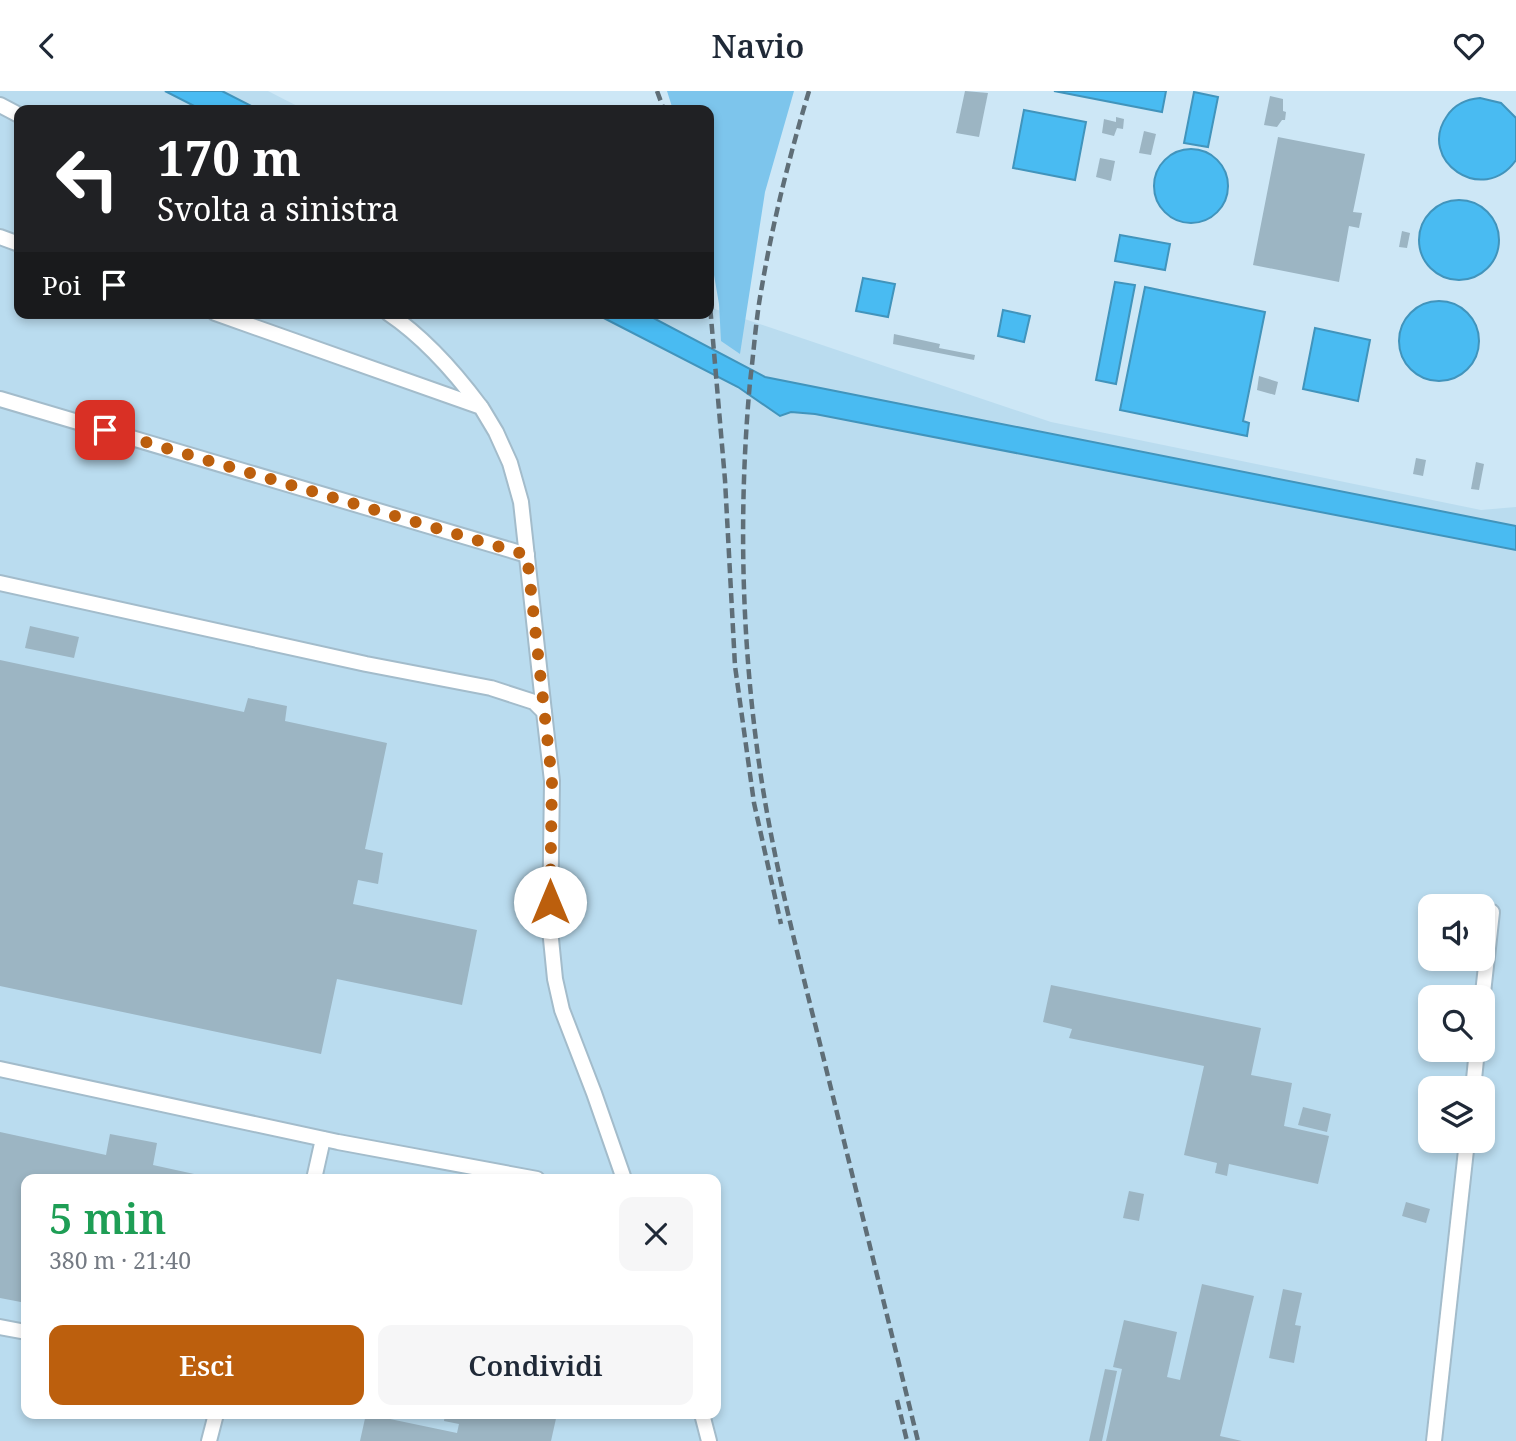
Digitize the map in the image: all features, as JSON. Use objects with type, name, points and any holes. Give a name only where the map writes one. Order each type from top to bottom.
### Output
[{"type":"street","points":[[232,319],[481,407]]},
{"type":"street","points":[[396,319],[452,367],[481,407],[510,463],[521,502],[552,781],[550,929],[555,979],[562,1010],[622,1174]]},
{"type":"street","points":[[0,399],[527,555]]},
{"type":"street","points":[[0,583],[366,664],[491,688],[534,702],[544,712]]},
{"type":"street","points":[[0,1069],[323,1139],[510,1174]]},
{"type":"street","points":[[315,1174],[323,1139]]},
{"type":"street","points":[[1434,1441],[1466,1153]]},
{"type":"street","points":[[0,1327],[21,1331]]},
{"type":"street","points":[[209,1441],[215,1419]]},
{"type":"street","points":[[703,1419],[709,1441]]},
{"type":"shaded area","points":[[0,91],[268,91],[295,105],[14,105],[14,319],[714,319],[714,309],[1051,422],[1481,510],[1516,507],[1516,1441],[0,1441]]},
{"type":"shaded area","points":[[165,91],[222,91],[249,105],[192,105]]},
{"type":"shaded area","points":[[667,91],[794,91],[765,192],[740,354],[721,341],[714,275],[714,105],[671,105]]},
{"type":"shaded area","points":[[1054,91],[1166,91],[1162,112]]},
{"type":"shaded area","points":[[1194,92],[1218,97],[1208,147],[1184,143]]},
{"type":"shaded area","points":[[1480,98],[1501,103],[1516,118],[1516,160],[1502,173],[1487,179],[1471,178],[1458,172],[1447,162],[1440,148],[1440,132],[1450,112],[1462,103]]},
{"type":"shaded area","points":[[1024,110],[1086,122],[1075,180],[1013,168]]},
{"type":"shaded area","points":[[1191,149],[1205,152],[1217,160],[1225,172],[1228,186],[1225,200],[1217,212],[1205,220],[1191,223],[1177,220],[1165,212],[1157,200],[1154,186],[1157,172],[1165,160],[1177,152]]},
{"type":"shaded area","points":[[1459,200],[1474,203],[1487,212],[1496,225],[1499,240],[1496,255],[1487,268],[1474,277],[1459,280],[1444,277],[1431,268],[1422,255],[1419,240],[1422,225],[1431,212],[1444,203]]},
{"type":"shaded area","points":[[1120,235],[1170,244],[1165,270],[1115,261]]},
{"type":"shaded area","points":[[863,278],[895,284],[888,317],[856,311]]},
{"type":"shaded area","points":[[1115,282],[1135,285],[1116,384],[1096,380]]},
{"type":"shaded area","points":[[1145,287],[1265,312],[1243,421],[1249,423],[1247,436],[1120,410]]},
{"type":"shaded area","points":[[1431,301],[1447,301],[1468,312],[1479,333],[1479,349],[1468,370],[1447,381],[1431,381],[1417,375],[1405,363],[1399,349],[1399,333],[1405,319],[1417,307]]},
{"type":"shaded area","points":[[1003,310],[1030,316],[1024,342],[998,336]]},
{"type":"shaded area","points":[[606,319],[655,319],[765,377],[1516,526],[1516,550],[815,414],[791,412],[780,416],[738,387]]},
{"type":"shaded area","points":[[1315,328],[1370,340],[1358,401],[1303,389]]},
{"type":"building","points":[[965,91],[988,93],[979,137],[956,133]]},
{"type":"building","points":[[1270,96],[1283,99],[1283,111],[1286,112],[1285,120],[1277,127],[1264,125]]},
{"type":"building","points":[[1116,117],[1124,119],[1123,129],[1117,128],[1114,136],[1102,133],[1104,119],[1116,122]]},
{"type":"building","points":[[1144,131],[1156,134],[1151,155],[1139,153]]},
{"type":"building","points":[[1278,137],[1365,154],[1353,212],[1362,213],[1359,228],[1349,226],[1339,282],[1253,265]]},
{"type":"building","points":[[1100,158],[1115,161],[1111,181],[1096,177]]},
{"type":"building","points":[[1402,231],[1410,233],[1407,248],[1399,247]]},
{"type":"building","points":[[894,334],[940,344],[939,348],[975,355],[974,360],[893,344]]},
{"type":"building","points":[[1259,376],[1278,382],[1275,395],[1257,390]]},
{"type":"building","points":[[1416,458],[1426,460],[1423,476],[1413,474]]},
{"type":"building","points":[[1476,462],[1484,464],[1479,490],[1471,489]]},
{"type":"building","points":[[30,626],[79,637],[74,658],[25,648]]},
{"type":"building","points":[[0,660],[244,712],[248,698],[287,706],[285,721],[387,743],[365,849],[383,853],[378,884],[358,880],[353,904],[477,930],[462,1005],[337,979],[321,1054],[0,986]]},
{"type":"building","points":[[1051,985],[1261,1028],[1251,1075],[1292,1083],[1284,1126],[1329,1136],[1318,1184],[1229,1164],[1227,1176],[1215,1173],[1217,1163],[1184,1155],[1204,1066],[1069,1038],[1072,1029],[1043,1022]]},
{"type":"building","points":[[1303,1107],[1331,1114],[1327,1132],[1298,1125]]},
{"type":"building","points":[[0,1132],[106,1155],[110,1134],[157,1143],[153,1165],[194,1174],[21,1174],[21,1302],[0,1298]]},
{"type":"building","points":[[1129,1191],[1144,1194],[1139,1221],[1123,1218]]},
{"type":"building","points":[[1406,1202],[1430,1209],[1426,1223],[1402,1216]]},
{"type":"building","points":[[1202,1284],[1254,1296],[1220,1436],[1242,1441],[1106,1441],[1122,1369],[1113,1367],[1124,1320],[1177,1332],[1167,1377],[1180,1380]]},
{"type":"building","points":[[1283,1289],[1302,1293],[1295,1325],[1301,1326],[1294,1363],[1269,1358]]},
{"type":"building","points":[[1105,1369],[1117,1371],[1102,1441],[1089,1441]]},
{"type":"building","points":[[365,1419],[390,1419],[457,1433],[459,1424],[444,1419],[556,1419],[551,1441],[360,1441]]},
{"type":"railway","points":[[657,91],[662,105]]},
{"type":"railway","points":[[809,91],[771,237],[758,310],[750,382],[743,519],[748,657],[762,786],[777,862],[918,1441]]},
{"type":"railway","points":[[711,319],[725,480],[735,666],[754,803],[781,924]]},
{"type":"railway","points":[[897,1400],[907,1441]]},
{"type":"route","points":[[105,430],[527,555],[552,781],[550,902]]}]
